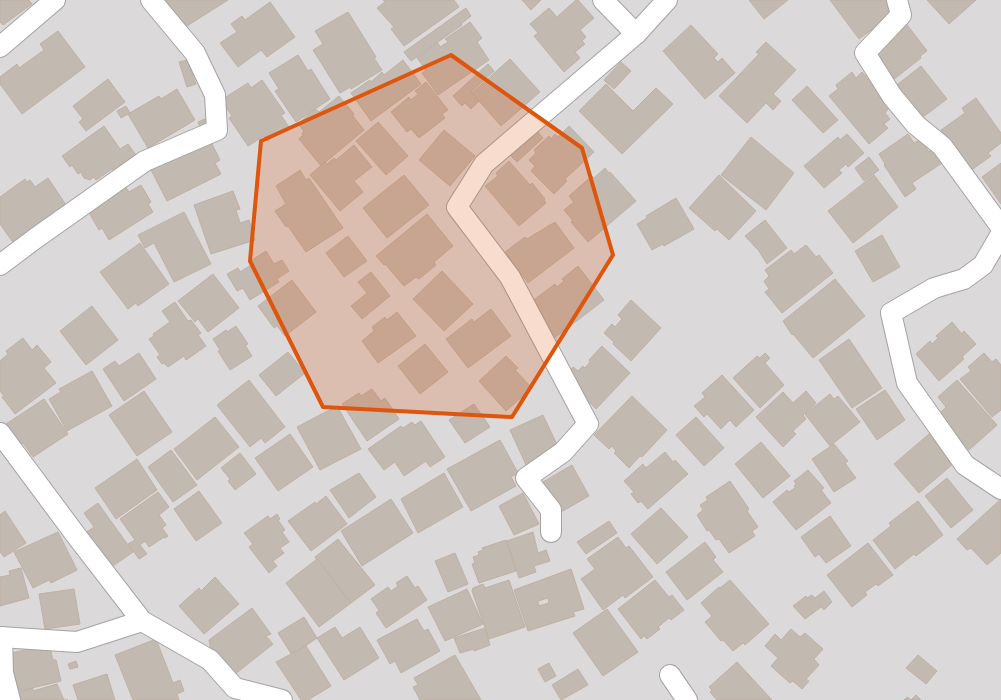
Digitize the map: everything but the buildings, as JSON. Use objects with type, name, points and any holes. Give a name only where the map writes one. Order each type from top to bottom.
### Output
[{"type":"street","points":[[0,47],[56,0]]},
{"type":"street","points":[[0,265],[145,161],[217,130],[215,94],[195,53],[151,0]]},
{"type":"street","points":[[603,0],[636,34]]},
{"type":"street","points":[[551,532],[551,510],[526,478],[564,452],[588,424],[510,277],[457,207],[484,164],[636,34],[667,0]]},
{"type":"street","points":[[897,0],[901,15],[865,53],[892,96],[916,125],[942,146],[1001,227]]},
{"type":"street","points":[[1001,234],[983,265],[964,279],[934,288],[891,313],[907,383],[965,465],[1001,489]]},
{"type":"street","points":[[0,432],[142,621],[210,660],[236,688],[282,700]]},
{"type":"street","points":[[10,700],[4,673],[1,637],[77,642],[142,621]]},
{"type":"street","points":[[670,675],[687,700]]},
{"type":"highlighted area","points":[[451,55],[582,148],[613,255],[512,417],[323,407],[250,261],[261,141]]},
{"type":"shaded area","points":[[0,0],[1001,0],[1001,700],[0,700]]}]
